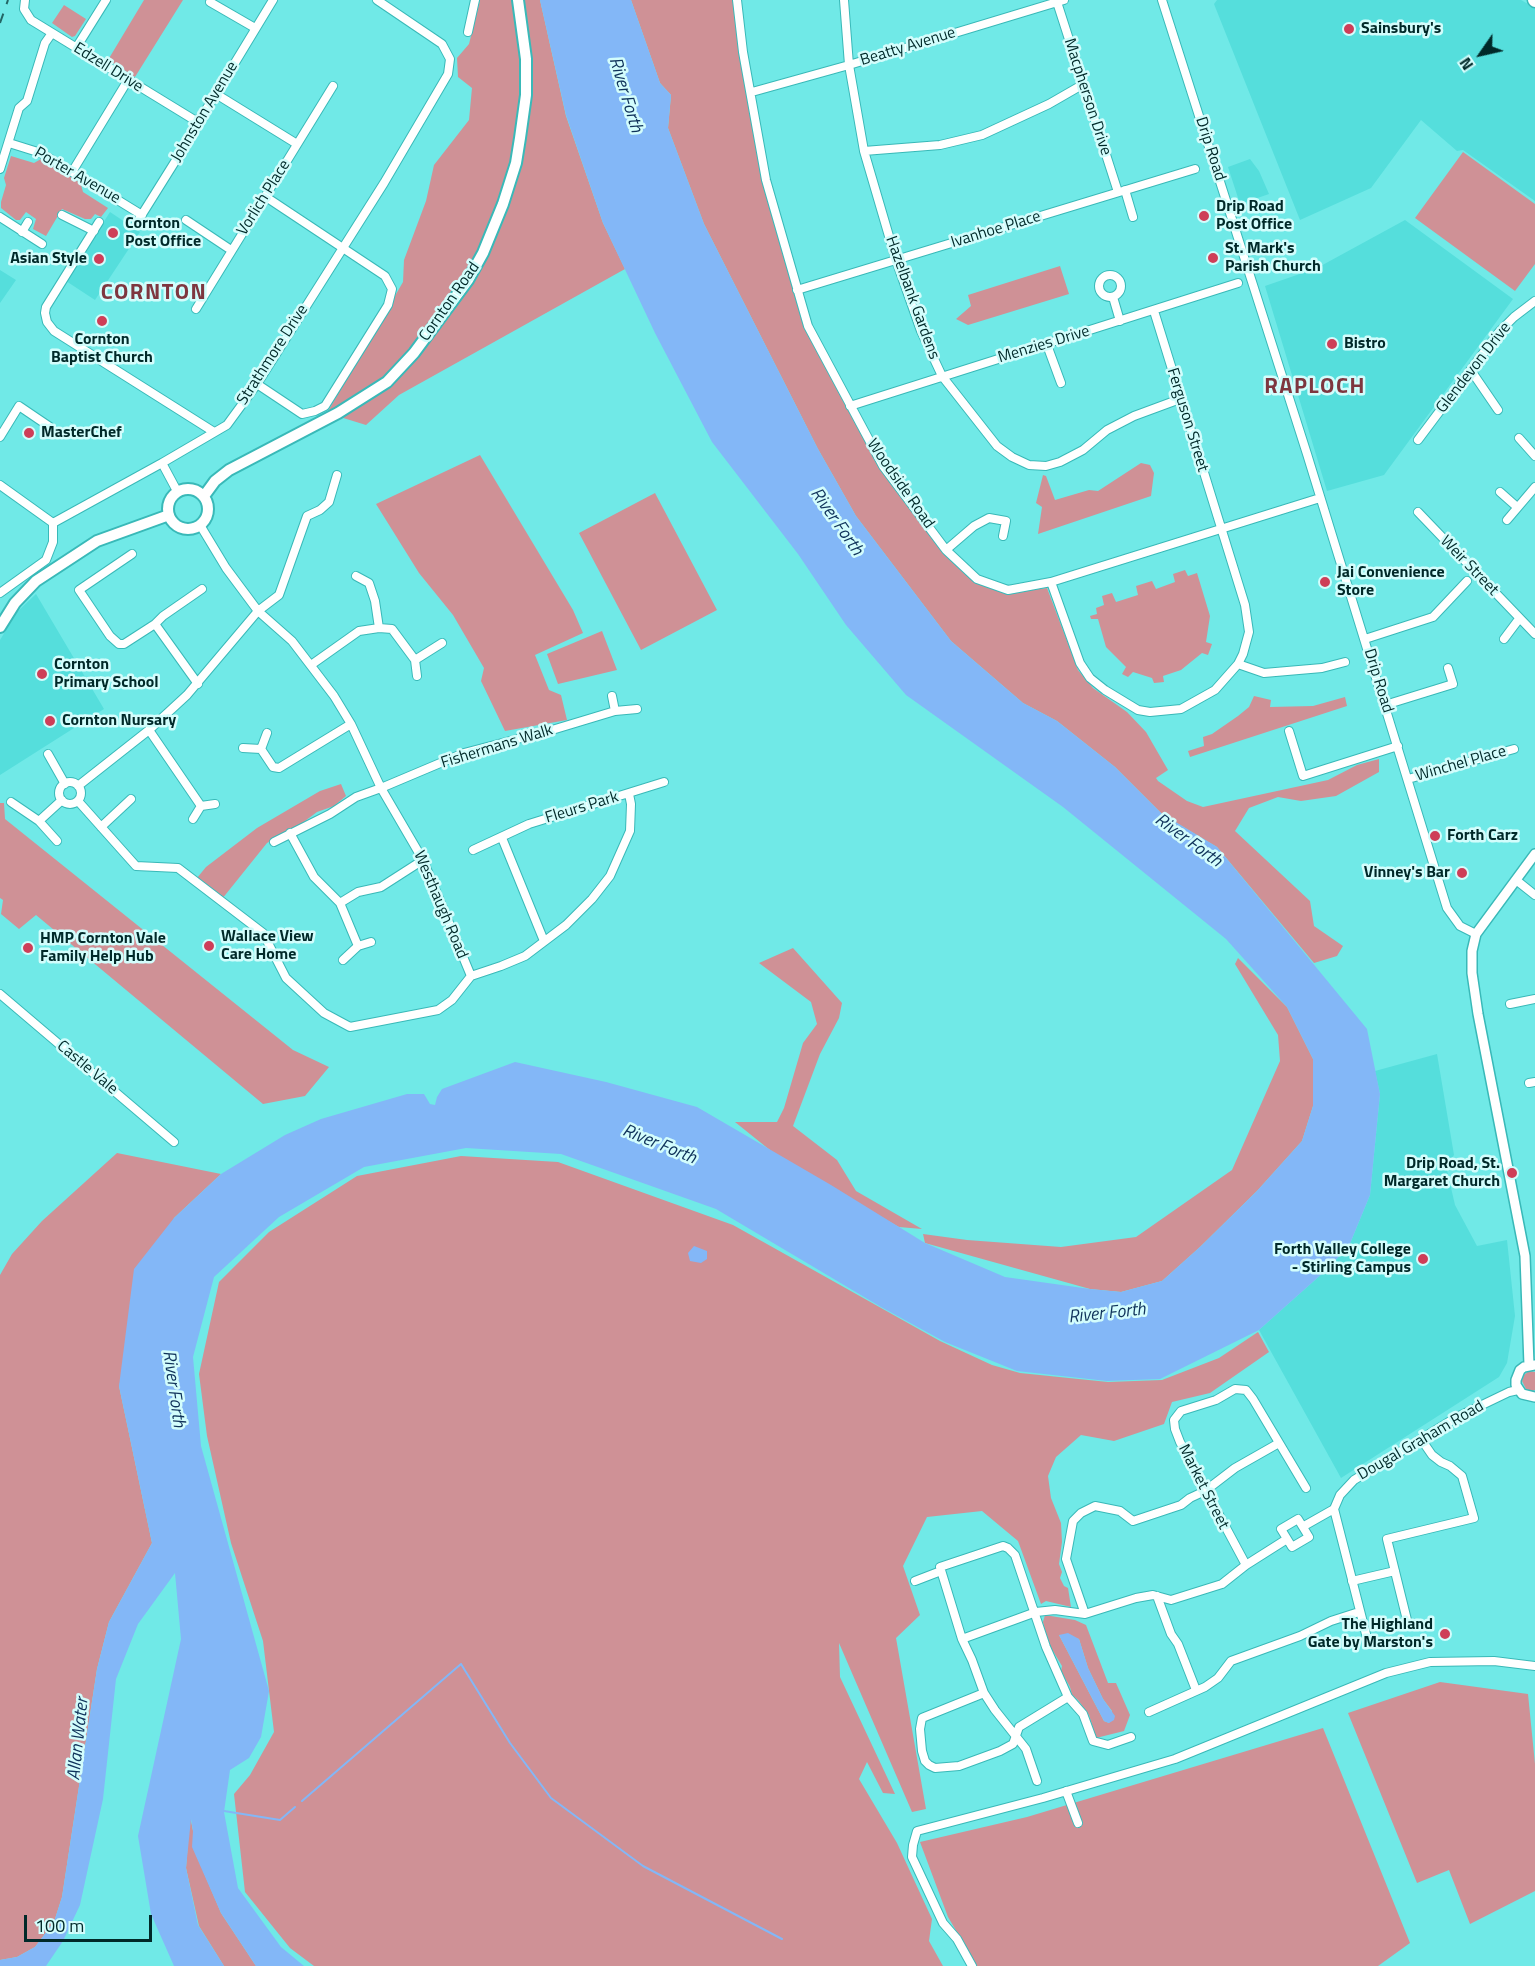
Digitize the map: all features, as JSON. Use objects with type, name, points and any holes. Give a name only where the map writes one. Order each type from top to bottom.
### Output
[{"type":"main road","name":"Cornton Road","points":[[204,496],[229,470],[338,413],[387,382],[414,353],[468,280],[483,252],[503,204],[519,146],[526,95],[526,59],[518,0]]},
{"type":"main road","points":[[186,488],[194,489],[204,496],[208,511],[201,525],[193,529],[181,528],[174,524],[169,515],[168,506],[177,491],[186,488]]},
{"type":"main road","points":[[0,627],[15,603],[36,581],[98,541],[169,515]]},
{"type":"street","name":"Edzell Drive","points":[[25,0],[24,9],[31,20],[196,121]]},
{"type":"street","points":[[76,48],[106,0]]},
{"type":"street","name":"Johnston Avenue","points":[[136,224],[190,135],[196,121],[202,116],[216,94],[273,0]]},
{"type":"street","name":"Strathmore Drive","points":[[53,523],[162,464],[227,425],[257,384],[384,183],[448,74],[450,58],[441,44],[377,0]]},
{"type":"street","points":[[468,32],[475,0]]},
{"type":"street","name":"Woodside Road","points":[[737,0],[743,52],[766,180],[808,326],[884,466],[946,550],[977,579],[1008,590],[1051,582],[1320,498]]},
{"type":"street","name":"Hazelbank Gardens","points":[[844,0],[849,65],[864,151],[896,260],[921,331],[942,376],[997,446],[1012,457],[1029,465],[1046,466],[1060,462],[1083,450],[1107,430],[1134,416],[1180,399]]},
{"type":"street","name":"Drip Road","points":[[1162,0],[1365,639],[1447,908],[1460,926],[1476,934]]},
{"type":"street","name":"Beatty Avenue","points":[[752,92],[849,65],[1046,2],[1060,1]]},
{"type":"street","name":"Macpherson Drive","points":[[1060,1],[1082,85],[1121,191],[1133,217]]},
{"type":"street","points":[[213,2],[255,28]]},
{"type":"street","points":[[0,169],[19,108],[27,101],[45,44],[52,33]]},
{"type":"street","points":[[72,172],[128,80]]},
{"type":"street","points":[[864,151],[940,145],[982,135],[1050,104],[1082,85]]},
{"type":"street","name":"Vorlich Place","points":[[196,309],[333,86]]},
{"type":"street","points":[[216,94],[297,144]]},
{"type":"street","name":"Porter Avenue","points":[[9,143],[41,153],[142,215]]},
{"type":"street","name":"Ivanhoe Place","points":[[797,290],[1195,169]]},
{"type":"street","points":[[257,384],[302,414],[325,406],[387,305],[392,289],[385,276],[266,196]]},
{"type":"street","points":[[62,215],[94,231]]},
{"type":"street","points":[[0,217],[42,244]]},
{"type":"street","points":[[186,220],[231,250]]},
{"type":"street","points":[[22,232],[28,222]]},
{"type":"street","points":[[99,222],[46,307],[46,318],[50,326],[214,432]]},
{"type":"street","name":"Menzies Drive","points":[[850,406],[1238,283]]},
{"type":"street","points":[[1113,297],[1120,321]]},
{"type":"street","name":"Glendevon Drive","points":[[1419,440],[1472,372],[1499,332],[1514,316],[1535,301]]},
{"type":"street","name":"Ferguson Street","points":[[1154,311],[1221,529]]},
{"type":"street","points":[[1047,345],[1061,383]]},
{"type":"street","points":[[1472,372],[1498,410]]},
{"type":"street","points":[[0,436],[19,406],[50,427]]},
{"type":"street","points":[[1519,438],[1535,456]]},
{"type":"street","points":[[162,464],[177,491]]},
{"type":"street","points":[[78,786],[149,730],[198,684],[258,611],[279,595],[308,516],[320,510],[328,502],[337,475]]},
{"type":"street","points":[[0,486],[53,523],[53,542],[46,560],[0,593]]},
{"type":"street","points":[[1507,520],[1535,487]]},
{"type":"street","points":[[1500,492],[1517,507]]},
{"type":"street","name":"Weir Street","points":[[1418,512],[1535,634]]},
{"type":"street","points":[[946,550],[974,526],[989,518],[1006,521],[1003,536]]},
{"type":"street","name":"Westhaugh Road","points":[[101,827],[136,866],[178,868],[263,933],[286,978],[324,1013],[350,1027],[438,1010],[452,1000],[471,976],[423,860],[381,788],[351,724],[334,696],[292,641],[258,611],[226,568],[201,525]]},
{"type":"street","points":[[1051,582],[1080,663],[1090,678],[1138,710],[1150,712],[1181,709],[1215,690],[1238,664],[1249,632],[1245,605],[1221,529]]},
{"type":"street","points":[[132,554],[79,590],[110,636],[120,644],[124,644],[155,624],[202,590]]},
{"type":"street","points":[[356,576],[369,583],[379,628]]},
{"type":"street","points":[[1365,639],[1433,617],[1467,581]]},
{"type":"street","points":[[1504,639],[1519,619]]},
{"type":"street","points":[[155,624],[198,684]]},
{"type":"street","points":[[311,665],[359,631],[392,629],[415,660],[417,676]]},
{"type":"street","points":[[415,660],[442,643]]},
{"type":"street","points":[[1238,664],[1264,673],[1322,668],[1345,663]]},
{"type":"street","points":[[1385,705],[1453,684],[1448,668]]},
{"type":"street","points":[[612,696],[615,711]]},
{"type":"street","name":"Fishermans Walk","points":[[274,842],[330,814],[350,799],[464,753],[615,711],[637,710]]},
{"type":"street","points":[[261,749],[273,767],[279,768],[351,724]]},
{"type":"street","points":[[149,730],[201,806]]},
{"type":"street","points":[[1288,731],[1303,776],[1398,746]]},
{"type":"street","points":[[261,749],[267,733]]},
{"type":"street","points":[[243,748],[261,749]]},
{"type":"street","name":"Winchel Place","points":[[1408,779],[1514,749]]},
{"type":"street","points":[[48,754],[65,784]]},
{"type":"street","name":"Fleurs Park","points":[[473,850],[529,824],[664,782]]},
{"type":"street","points":[[72,783],[78,786],[81,795],[78,801],[70,804],[62,800],[60,789],[65,784],[72,783]]},
{"type":"street","points":[[471,976],[525,956],[580,911],[610,876],[630,831],[629,794]]},
{"type":"street","points":[[78,801],[101,827],[131,799]]},
{"type":"street","points":[[39,821],[62,800]]},
{"type":"street","points":[[11,802],[39,821],[57,840]]},
{"type":"street","points":[[201,806],[215,804]]},
{"type":"street","points":[[193,819],[201,806]]},
{"type":"street","points":[[290,833],[314,877],[340,903],[358,946]]},
{"type":"street","points":[[502,838],[544,941]]},
{"type":"street","points":[[1535,854],[1476,934],[1472,951],[1472,973],[1525,1256],[1532,1365],[1520,1370],[1516,1385],[1518,1390],[1526,1396],[1535,1397]]},
{"type":"street","points":[[340,903],[358,892],[381,887],[423,860]]},
{"type":"street","points":[[1516,880],[1535,895]]},
{"type":"street","points":[[342,960],[358,946],[371,942]]},
{"type":"street","name":"Castle Vale","points":[[0,994],[174,1142]]},
{"type":"street","points":[[1510,1004],[1535,999]]},
{"type":"street","name":"Market Street","points":[[1246,1565],[1205,1491],[1175,1429],[1174,1420],[1181,1411],[1216,1400],[1235,1389],[1246,1390],[1306,1488]]},
{"type":"street","name":"Dougal Graham Road","points":[[1334,1509],[1340,1495],[1354,1480],[1457,1417],[1509,1392],[1518,1390]]},
{"type":"street","points":[[1407,1620],[1386,1539],[1474,1518],[1462,1476],[1432,1455],[1421,1439]]},
{"type":"street","points":[[1085,1614],[1066,1559],[1072,1521],[1095,1506],[1120,1511],[1133,1521],[1181,1505],[1205,1491],[1235,1468],[1279,1443]]},
{"type":"street","points":[[1304,1526],[1334,1509],[1368,1642]]},
{"type":"street","points":[[1298,1519],[1310,1537],[1292,1547],[1287,1539],[1281,1528],[1298,1519]]},
{"type":"street","points":[[962,1639],[1036,1612],[1055,1610],[1085,1614],[1153,1595],[1171,1600],[1222,1584],[1246,1565],[1287,1539]]},
{"type":"street","points":[[1037,1781],[1026,1749],[994,1710],[984,1693],[962,1639],[940,1568],[1003,1546],[1008,1548],[1015,1555],[1046,1647],[1068,1698],[1083,1714],[1093,1742],[1107,1745],[1131,1737]]},
{"type":"street","points":[[1352,1581],[1395,1570]]},
{"type":"street","points":[[915,1581],[941,1571]]},
{"type":"street","points":[[1157,1596],[1196,1690]]},
{"type":"street","points":[[1149,1712],[1218,1678],[1231,1661],[1359,1612]]},
{"type":"street","points":[[972,1966],[957,1939],[943,1923],[912,1857],[918,1831],[1174,1759],[1397,1670],[1442,1661],[1494,1660],[1535,1666]]},
{"type":"street","points":[[984,1693],[922,1718],[921,1739],[925,1761],[935,1768],[959,1766],[1000,1751],[1013,1744],[1019,1727],[1068,1698]]},
{"type":"street","points":[[1066,1791],[1078,1823]]},
{"type":"shaded area","points":[[144,0],[183,0],[135,77],[108,60]]},
{"type":"shaded area","points":[[480,0],[540,0],[566,116],[603,223],[625,269],[399,395],[366,425],[327,413],[403,282],[404,260],[426,201],[434,165],[469,120],[472,88],[458,77],[457,58],[469,44]]},
{"type":"shaded area","points":[[631,0],[734,0],[765,183],[778,236],[810,334],[892,481],[968,574],[992,589],[1010,593],[1047,588],[1078,670],[1093,688],[1127,712],[1146,732],[1168,770],[1156,778],[1158,781],[1187,801],[1203,807],[1328,780],[1357,765],[1379,759],[1379,772],[1336,796],[1301,801],[1278,797],[1249,808],[1235,831],[1310,901],[1314,926],[1343,946],[1337,956],[1314,963],[1217,847],[1162,814],[1115,767],[1057,721],[1023,703],[951,641],[856,516],[818,449],[704,224],[668,128],[671,95],[660,83]]},
{"type":"shaded area","points":[[1217,0],[1521,0],[1535,8],[1535,201],[1463,150],[1457,151],[1421,120],[1371,188],[1300,220],[1214,4]]},
{"type":"shaded area","points":[[64,5],[86,19],[72,37],[52,23]]},
{"type":"shaded area","points":[[1463,152],[1535,204],[1535,264],[1515,291],[1415,218]]},
{"type":"shaded area","points":[[11,156],[34,163],[41,159],[80,181],[83,192],[108,208],[101,217],[95,214],[91,219],[85,219],[62,209],[46,236],[33,229],[36,219],[26,212],[20,220],[16,220],[1,208],[6,185],[4,178]]},
{"type":"shaded area","points":[[1250,159],[1259,171],[1269,194],[1240,204],[1228,167]]},
{"type":"shaded area","points":[[110,212],[140,232],[95,300],[66,281]]},
{"type":"shaded area","points":[[1405,220],[1513,299],[1384,475],[1327,491],[1265,286],[1317,268]]},
{"type":"shaded area","points":[[1060,266],[1069,294],[968,325],[956,319],[971,306],[968,295]]},
{"type":"shaded area","points":[[0,270],[16,280],[0,303]]},
{"type":"shaded area","points":[[480,455],[573,610],[583,633],[535,655],[549,690],[561,695],[567,720],[505,731],[481,681],[484,668],[453,615],[419,573],[376,504]]},
{"type":"shaded area","points":[[1141,463],[1150,465],[1154,473],[1151,496],[1038,534],[1042,507],[1036,503],[1043,475],[1046,476],[1055,500],[1089,490],[1098,491]]},
{"type":"shaded area","points":[[655,493],[717,610],[641,650],[579,533]]},
{"type":"shaded area","points":[[1185,570],[1188,576],[1197,573],[1210,616],[1206,642],[1212,644],[1208,655],[1202,653],[1181,670],[1163,676],[1164,682],[1154,683],[1152,678],[1133,672],[1128,677],[1122,674],[1126,667],[1106,647],[1098,619],[1091,619],[1090,616],[1097,614],[1096,608],[1104,605],[1102,596],[1112,593],[1116,602],[1138,595],[1136,586],[1152,581],[1156,589],[1175,582],[1173,574]]},
{"type":"shaded area","name":"Cornton Primary School","points":[[36,594],[104,709],[0,775],[0,640],[17,612]]},
{"type":"shaded area","points":[[602,631],[617,670],[558,684],[547,654]]},
{"type":"shaded area","points":[[1254,696],[1271,700],[1270,707],[1313,706],[1345,697],[1347,706],[1190,757],[1188,751],[1204,746],[1203,737],[1212,734],[1238,716],[1249,707]]},
{"type":"shaded area","points":[[341,784],[346,796],[334,806],[317,812],[267,843],[222,899],[197,878],[206,867],[257,828],[320,791]]},
{"type":"shaded area","points":[[0,803],[4,803],[5,819],[293,1050],[329,1067],[305,1096],[263,1104],[36,915],[19,929],[1,914],[3,900],[0,898]]},
{"type":"shaded area","points":[[793,948],[842,1003],[839,1018],[820,1054],[793,1126],[837,1160],[856,1191],[922,1229],[899,1227],[791,1167],[735,1122],[777,1122],[784,1108],[803,1043],[817,1024],[811,1002],[759,963]]},
{"type":"shaded area","points":[[1238,958],[1287,1007],[1313,1059],[1313,1106],[1302,1141],[1257,1191],[1200,1247],[1162,1281],[1121,1292],[1090,1289],[925,1243],[923,1234],[967,1240],[1061,1247],[1136,1237],[1232,1170],[1280,1061],[1278,1035],[1235,964]]},
{"type":"shaded area","name":"Forth Valley College - Stirling Campus","points":[[1437,1054],[1454,1155],[1446,1166],[1455,1205],[1477,1246],[1507,1240],[1515,1316],[1507,1363],[1499,1377],[1341,1478],[1259,1330],[1324,1272],[1349,1246],[1370,1195],[1380,1094],[1375,1071]]},
{"type":"shaded area","points":[[117,1153],[221,1174],[174,1218],[119,1386],[152,1543],[109,1622],[97,1669],[62,1897],[54,1922],[35,1947],[17,1957],[0,1960],[0,1275],[12,1254],[42,1221]]},
{"type":"shaded area","points":[[461,1156],[558,1162],[733,1225],[940,1341],[992,1365],[1020,1373],[1108,1382],[1162,1380],[1219,1358],[1258,1332],[1269,1352],[1210,1393],[1172,1402],[1164,1424],[1114,1441],[1081,1435],[1056,1457],[1048,1476],[1051,1498],[1061,1523],[1062,1542],[1059,1564],[1062,1572],[1060,1578],[1064,1586],[1068,1588],[1071,1607],[1046,1601],[1041,1604],[1018,1541],[982,1511],[927,1517],[903,1566],[920,1615],[896,1638],[926,1809],[912,1812],[839,1643],[840,1677],[895,1794],[883,1793],[867,1762],[859,1779],[897,1843],[932,1919],[929,1941],[943,1966],[314,1966],[290,1948],[245,1892],[234,1794],[250,1775],[274,1732],[263,1641],[231,1543],[207,1436],[199,1374],[219,1282],[269,1232],[357,1176]]},
{"type":"shaded area","points":[[1529,1371],[1535,1372],[1535,1390],[1532,1391],[1526,1389],[1522,1381],[1524,1375]]},
{"type":"shaded area","points":[[1045,1615],[1075,1620],[1086,1625],[1108,1683],[1116,1683],[1130,1715],[1124,1731],[1096,1738],[1089,1715],[1072,1695],[1061,1671],[1062,1666],[1053,1651],[1050,1652],[1043,1622]],"holes":[[[1059,1635],[1079,1639],[1088,1668],[1103,1699],[1112,1711],[1109,1723],[1104,1721]]]},
{"type":"shaded area","points":[[1440,1682],[1528,1694],[1535,1764],[1535,1891],[1470,1924],[1449,1870],[1417,1883],[1348,1713]]},
{"type":"shaded area","points":[[1323,1728],[1410,1943],[1378,1966],[977,1966],[948,1917],[920,1842],[1027,1817]]},
{"type":"shaded area","points":[[190,1816],[193,1847],[221,1913],[256,1966],[224,1966],[199,1926],[186,1868]]},
{"type":"water","name":"River Forth","points":[[540,0],[631,0],[660,83],[671,95],[668,128],[704,224],[818,449],[856,516],[951,641],[1023,703],[1057,721],[1115,767],[1162,814],[1217,847],[1367,1029],[1380,1094],[1370,1195],[1349,1246],[1324,1272],[1259,1330],[1160,1379],[1107,1381],[1017,1371],[945,1342],[881,1307],[716,1209],[561,1154],[466,1148],[364,1167],[279,1217],[214,1277],[193,1357],[201,1446],[269,1691],[261,1737],[249,1758],[230,1770],[224,1812],[238,1888],[281,1947],[304,1966],[256,1966],[221,1913],[192,1847],[191,1819],[186,1868],[198,1925],[224,1966],[174,1966],[151,1914],[138,1836],[181,1639],[175,1573],[138,1624],[116,1679],[103,1799],[80,1905],[63,1941],[46,1966],[0,1966],[0,1960],[17,1957],[35,1947],[54,1922],[62,1897],[97,1669],[109,1622],[152,1543],[119,1386],[134,1269],[174,1218],[221,1174],[285,1135],[321,1119],[407,1094],[424,1094],[430,1104],[435,1105],[442,1089],[515,1062],[606,1082],[697,1107],[925,1243],[1005,1277],[1121,1292],[1162,1281],[1200,1247],[1257,1191],[1302,1141],[1313,1106],[1313,1059],[1287,1007],[1226,939],[1063,807],[906,695],[846,625],[798,554],[712,442],[655,333],[603,223],[566,115]]},
{"type":"water","points":[[694,1246],[707,1251],[707,1259],[701,1263],[690,1261],[688,1253]]},
{"type":"water","points":[[1068,1633],[1079,1639],[1088,1668],[1103,1699],[1115,1716],[1114,1720],[1109,1723],[1104,1721],[1059,1635]]},
{"type":"waterway","points":[[302,1801],[461,1664],[510,1743],[551,1798],[643,1866],[782,1939]]},
{"type":"waterway","points":[[224,1811],[280,1820],[295,1807]]},
{"type":"railway","points":[[0,23],[8,0]]},
{"type":"place","name":"Sainsbury's","points":[[1349,29]]},
{"type":"place","name":"Drip Road Post Office","points":[[1204,216]]},
{"type":"place","name":"Cornton Post Office","points":[[113,233]]},
{"type":"place","name":"St. Mark's Parish Church","points":[[1213,258]]},
{"type":"place","name":"Asian Style","points":[[99,259]]},
{"type":"place","name":"Cornton Baptist Church","points":[[102,321]]},
{"type":"place","name":"Bistro","points":[[1332,344]]},
{"type":"place","name":"MasterChef","points":[[29,433]]},
{"type":"place","name":"Jai Convenience Store","points":[[1325,582]]},
{"type":"place","name":"Cornton Primary School","points":[[42,674]]},
{"type":"place","name":"Cornton Nursary","points":[[50,721]]},
{"type":"place","name":"Forth Carz","points":[[1435,836]]},
{"type":"place","name":"Vinney's Bar","points":[[1462,873]]},
{"type":"place","name":"Wallace View Care Home","points":[[209,946]]},
{"type":"place","name":"HMP Cornton Vale Family Help Hub","points":[[28,948]]},
{"type":"place","name":"Drip Road, St. Margaret Church","points":[[1512,1173]]},
{"type":"place","name":"Forth Valley College - Stirling Campus","points":[[1423,1259]]},
{"type":"place","name":"The Highland Gate by Marston's","points":[[1445,1634]]},
{"type":"district","name":"CORNTON","points":[[154,294]]},
{"type":"district","name":"RAPLOCH","points":[[1315,388]]},
{"type":"water label","name":"Allan Water","points":[[79,1739]]}]
